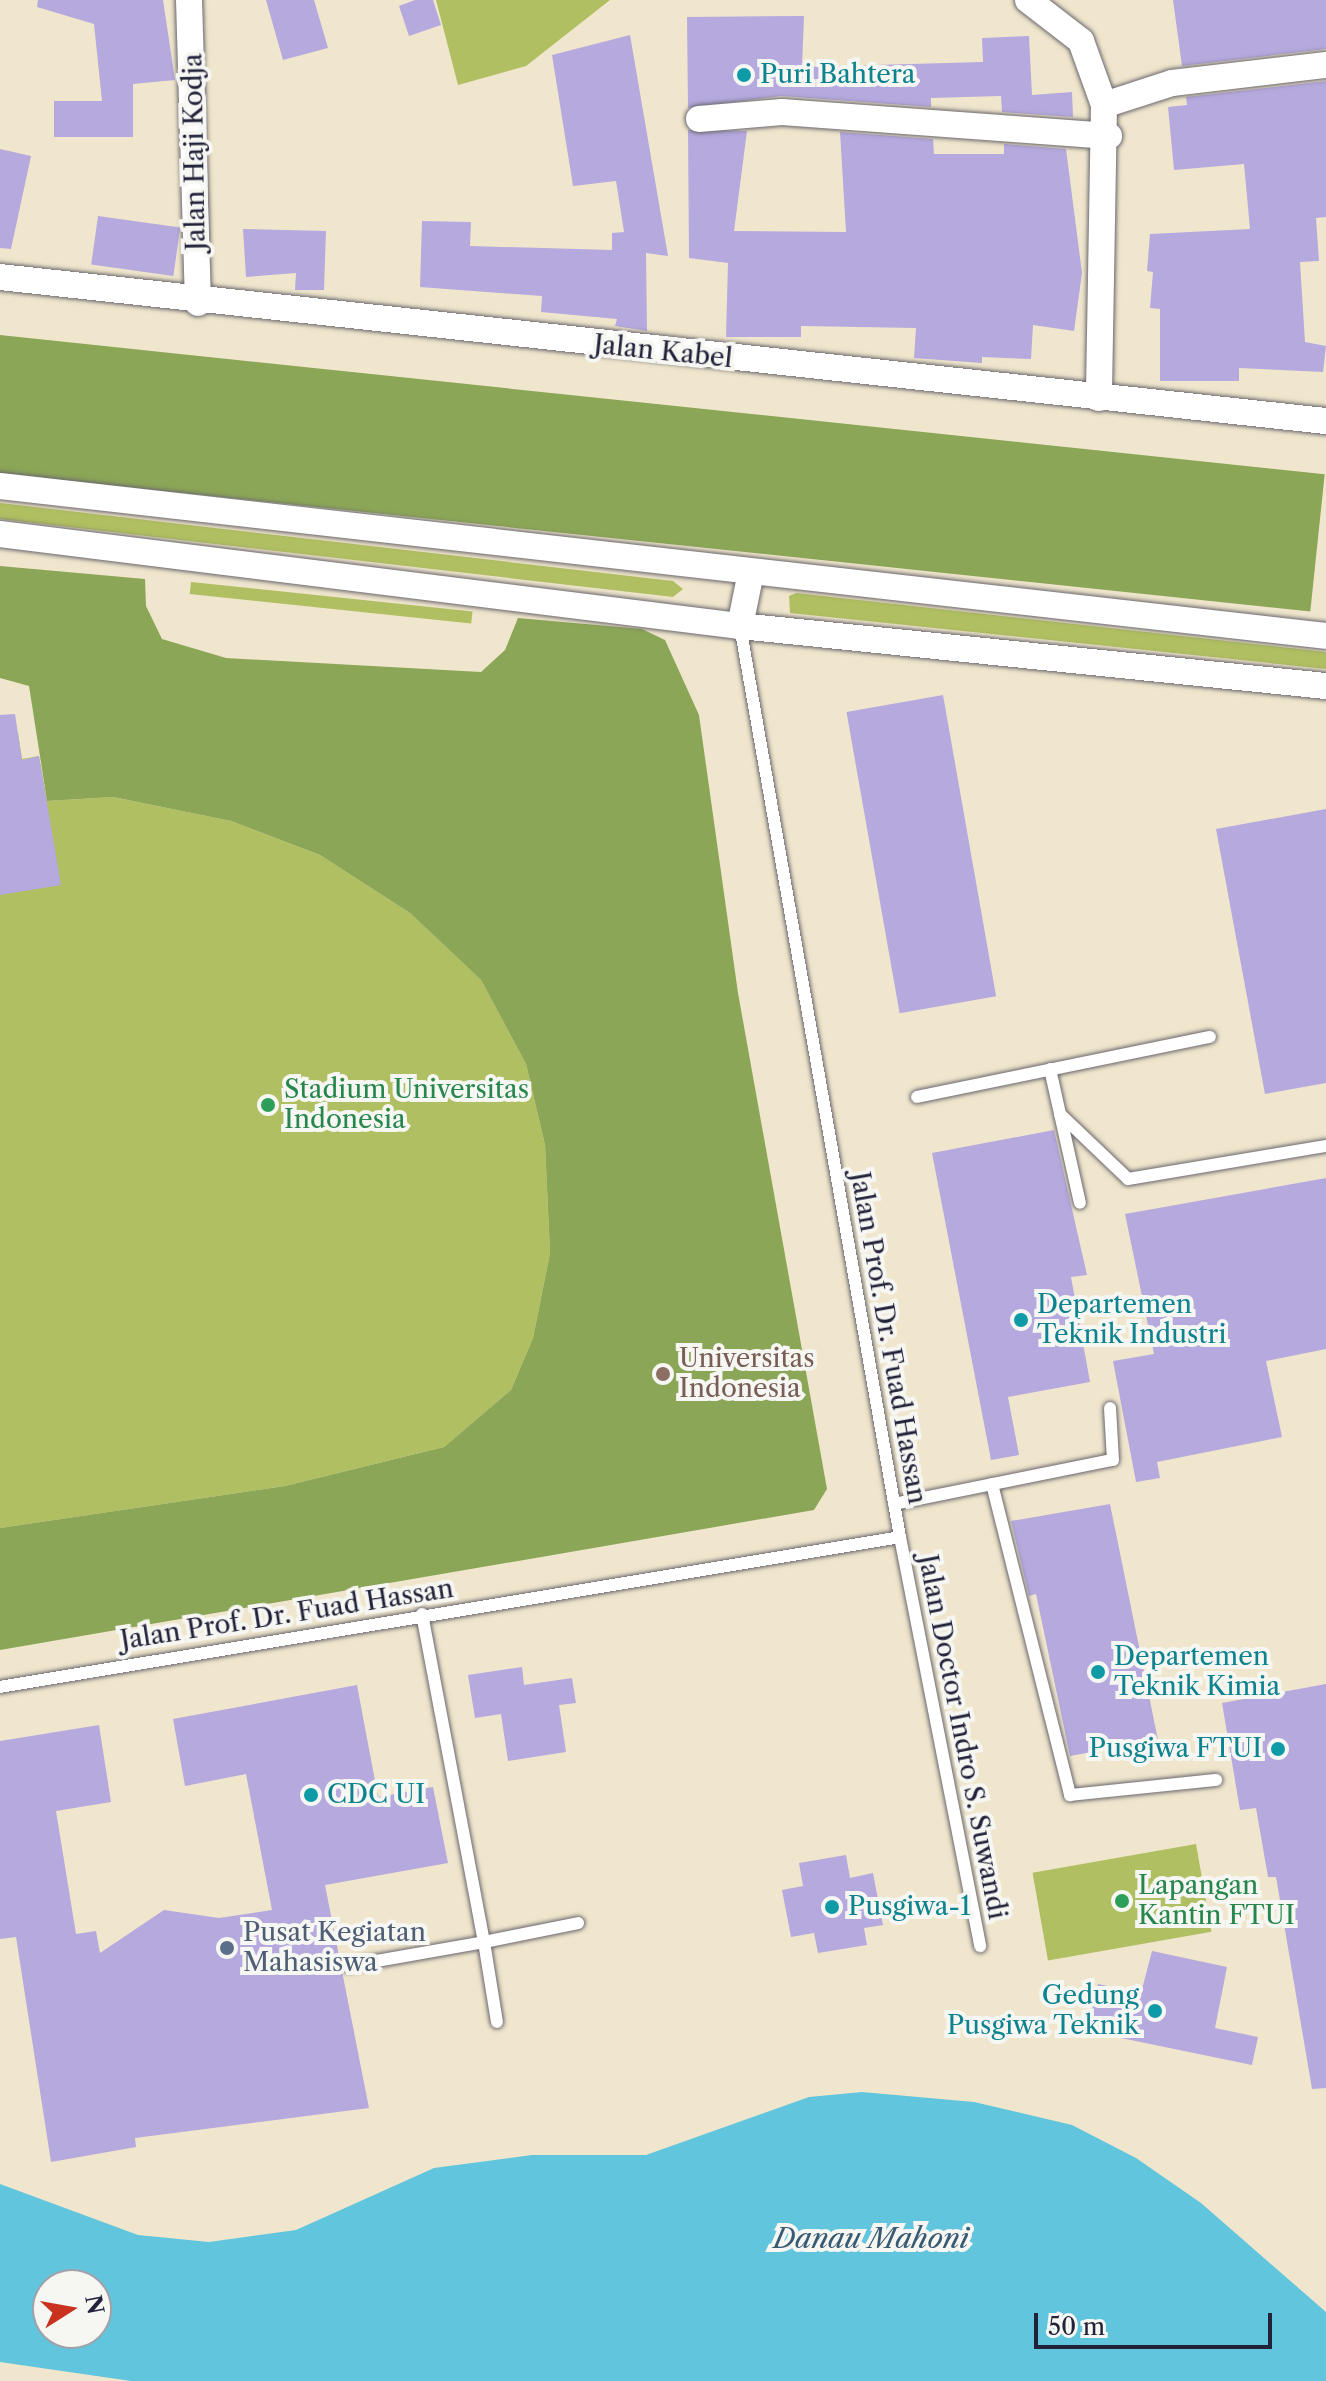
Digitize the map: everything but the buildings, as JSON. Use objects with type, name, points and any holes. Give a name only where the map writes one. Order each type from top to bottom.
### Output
[{"type":"street","name":"Jalan Haji Kodja","points":[[189,0],[198,303]]},
{"type":"street","points":[[1037,1],[1081,41],[1104,105],[1109,136],[1097,290],[1099,398]]},
{"type":"street","points":[[1104,105],[1172,83],[1326,65]]},
{"type":"street","points":[[699,119],[782,112],[1109,136]]},
{"type":"street","name":"Jalan Kabel","points":[[0,277],[198,303],[1326,421]]},
{"type":"street","points":[[0,486],[1326,636]]},
{"type":"street","points":[[0,534],[740,626],[1326,686]]},
{"type":"street","points":[[740,626],[751,572]]},
{"type":"lane","name":"Jalan Prof. Dr. Fuad Hassan","points":[[0,1687],[422,1614],[900,1537],[740,626]]},
{"type":"lane","points":[[917,1097],[1210,1037]]},
{"type":"lane","points":[[1050,1069],[1080,1203]]},
{"type":"lane","points":[[1060,1114],[1128,1179],[1326,1146]]},
{"type":"lane","points":[[894,1504],[1113,1460],[1110,1408]]},
{"type":"lane","points":[[992,1484],[1070,1795],[1216,1780]]},
{"type":"lane","name":"Jalan Doctor Indro S. Suwandi","points":[[900,1537],[980,1946]]},
{"type":"lane","points":[[422,1614],[497,2022]]},
{"type":"lane","points":[[348,1966],[578,1923]]},
{"type":"green space","points":[[436,0],[610,0],[526,66],[458,85]]},
{"type":"green space","points":[[0,335],[1325,474],[1310,611],[0,474]]},
{"type":"green space","points":[[0,503],[673,581],[683,589],[673,597],[0,519]]},
{"type":"green space","points":[[0,566],[145,579],[146,606],[162,639],[226,658],[481,672],[505,650],[518,618],[642,629],[665,640],[699,715],[738,993],[827,1489],[814,1510],[0,1650],[0,1528],[285,1486],[444,1447],[511,1390],[533,1338],[550,1253],[545,1145],[526,1064],[481,980],[410,913],[320,855],[231,821],[113,797],[47,801],[29,686],[0,678]]},
{"type":"green space","points":[[191,582],[472,612],[471,624],[190,594]]},
{"type":"green space","points":[[796,593],[1326,652],[1326,669],[790,613],[789,596]]},
{"type":"green space","name":"Stadium Universitas Indonesia","points":[[18,733],[22,759],[39,756],[47,801],[113,797],[231,821],[320,855],[410,913],[481,980],[526,1064],[545,1145],[550,1253],[533,1338],[511,1390],[444,1447],[285,1486],[0,1528],[0,736]]},
{"type":"green space","name":"Lapangan Kantin FTUI","points":[[1196,1844],[1211,1932],[1048,1960],[1033,1873]]},
{"type":"water","name":"Danau Mahoni","points":[[862,2092],[974,2102],[1072,2125],[1136,2158],[1201,2203],[1326,2312],[1326,2381],[131,2381],[0,2362],[0,2184],[138,2235],[209,2242],[296,2230],[434,2168],[532,2155],[646,2155],[809,2097]]},
{"type":"place","name":"Puri Bahtera","points":[[744,75]]},
{"type":"place","name":"Stadium Universitas Indonesia","points":[[268,1105]]},
{"type":"place","name":"Departemen Teknik Industri","points":[[1021,1320]]},
{"type":"place","name":"Universitas Indonesia","points":[[663,1374]]},
{"type":"place","name":"Departemen Teknik Kimia","points":[[1098,1672]]},
{"type":"place","name":"Pusgiwa FTUI","points":[[1278,1749]]},
{"type":"place","name":"CDC UI","points":[[311,1795]]},
{"type":"place","name":"Lapangan Kantin FTUI","points":[[1122,1901]]},
{"type":"place","name":"Pusgiwa-1","points":[[832,1907]]},
{"type":"place","name":"Pusat Kegiatan Mahasiswa","points":[[227,1948]]},
{"type":"place","name":"Gedung Pusgiwa Teknik","points":[[1155,2011]]}]
